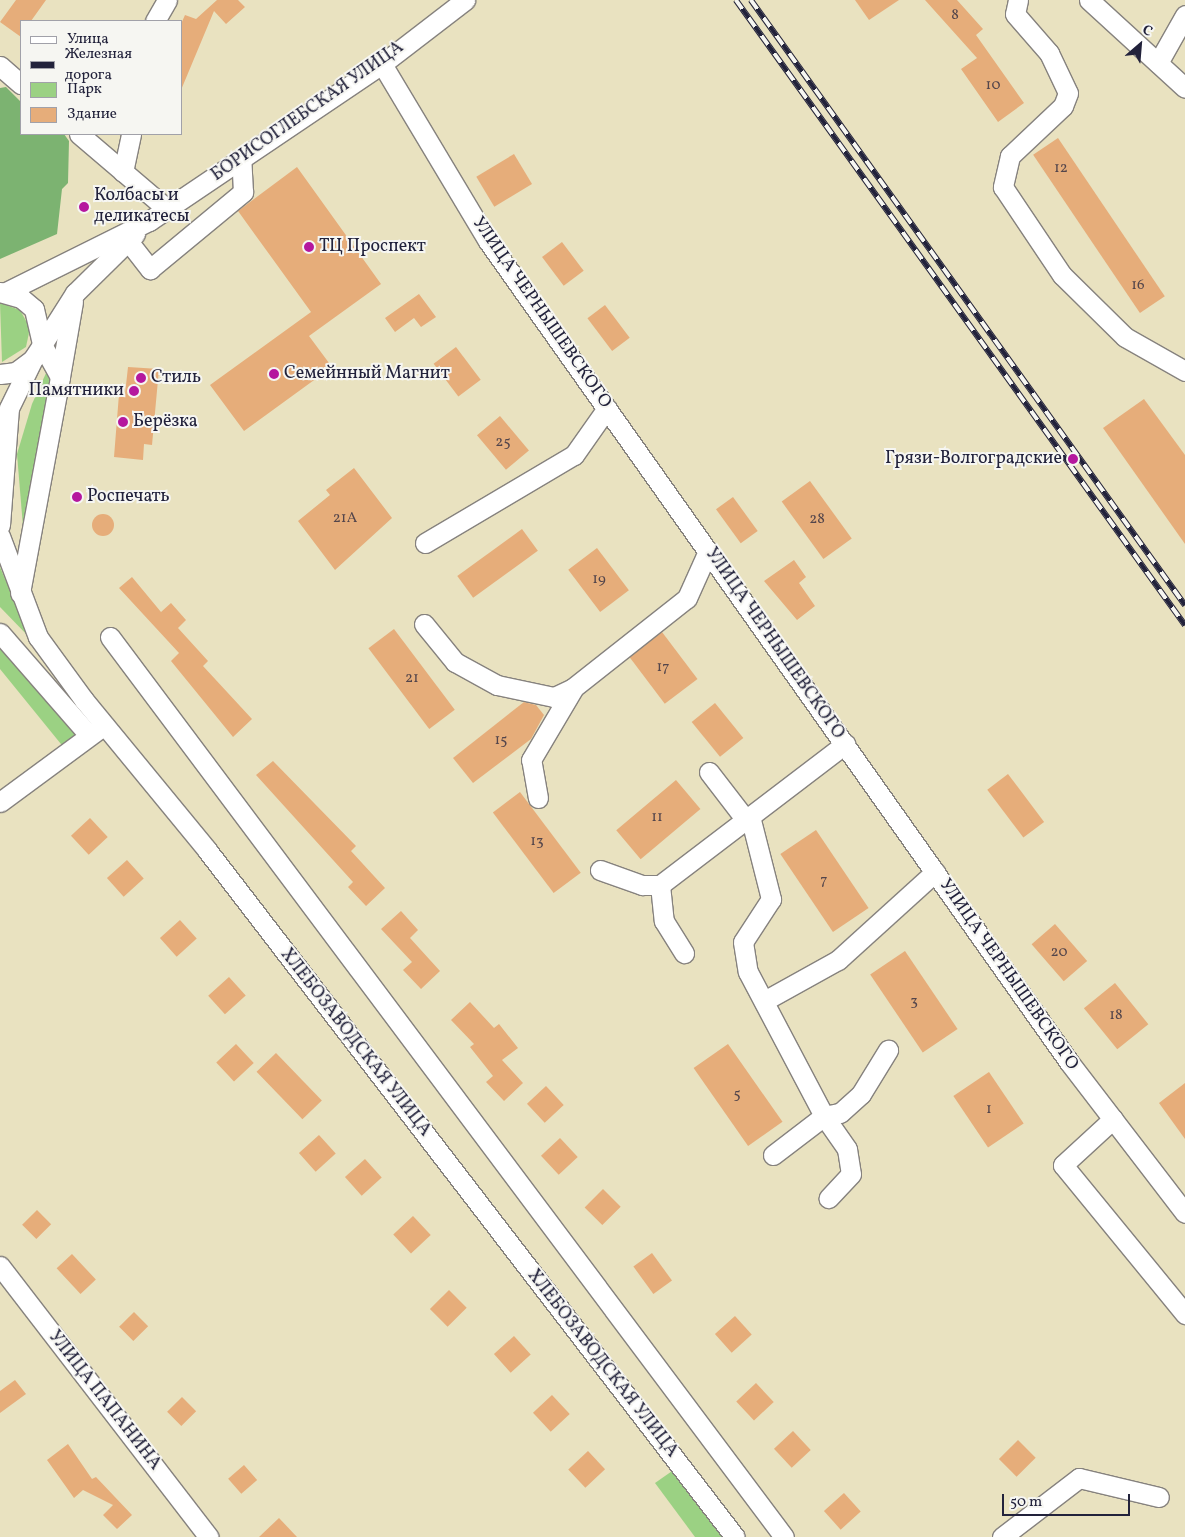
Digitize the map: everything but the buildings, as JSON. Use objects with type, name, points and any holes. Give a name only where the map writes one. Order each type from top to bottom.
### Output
[{"type":"street","points":[[156,20],[167,0]]},
{"type":"street","name":"БОРИСОГЛЕБСКАЯ УЛИЦА","points":[[148,221],[382,64],[465,0]]},
{"type":"street","points":[[1018,0],[1016,14],[1049,53],[1068,93],[1064,106],[1010,156],[1003,187],[1062,275],[1125,337],[1185,371]]},
{"type":"street","points":[[1089,0],[1185,88]]},
{"type":"street","points":[[1158,63],[1185,15]]},
{"type":"street","name":"УЛИЦА ЧЕРНЫШЕВСКОГО","points":[[382,64],[488,241],[935,872],[1113,1119],[1181,1201]]},
{"type":"street","points":[[0,66],[20,83]]},
{"type":"street","points":[[80,135],[167,209]]},
{"type":"street","points":[[123,172],[131,135]]},
{"type":"street","points":[[128,241],[150,269],[243,192],[240,159]]},
{"type":"street","points":[[0,525],[9,408],[37,352],[75,293],[148,221]]},
{"type":"street","points":[[3,292],[148,221]]},
{"type":"street","points":[[3,292],[34,310],[37,352],[60,377]]},
{"type":"street","points":[[20,596],[75,293]]},
{"type":"street","points":[[0,374],[16,372],[37,352]]},
{"type":"street","points":[[425,543],[574,455],[607,408]]},
{"type":"street","name":"ХЛЕБОЗАВОДСКАЯ УЛИЦА","points":[[0,536],[20,596],[38,637],[735,1537]]},
{"type":"street","points":[[424,624],[455,662],[497,685],[554,698],[573,688],[687,598],[708,550]]},
{"type":"street","points":[[0,633],[89,735]]},
{"type":"street","points":[[110,637],[784,1537]]},
{"type":"street","points":[[538,798],[531,760],[573,688]]},
{"type":"street","points":[[0,802],[89,735],[106,725]]},
{"type":"street","points":[[600,870],[642,885],[660,885],[845,744]]},
{"type":"street","points":[[709,772],[748,818],[771,899],[743,942],[748,972],[824,1116],[847,1149],[851,1174],[829,1198]]},
{"type":"street","points":[[764,1001],[838,960],[935,872]]},
{"type":"street","points":[[660,885],[664,921],[684,953]]},
{"type":"street","points":[[773,1155],[824,1116],[840,1113],[861,1094],[888,1050]]},
{"type":"street","points":[[1113,1119],[1063,1164],[1185,1314]]},
{"type":"street","name":"УЛИЦА ПАПАНИНА","points":[[0,1266],[209,1537]]},
{"type":"street","points":[[1002,1537],[1079,1478],[1159,1497]]},
{"type":"green space","points":[[6,87],[20,101],[20,135],[65,135],[69,141],[68,183],[62,189],[57,234],[0,259],[0,88]]},
{"type":"green space","points":[[0,303],[20,310],[30,328],[26,347],[2,362]]},
{"type":"green space","points":[[56,351],[25,551],[17,454],[32,404]]},
{"type":"green space","points":[[0,567],[30,638],[0,607]]},
{"type":"green space","points":[[0,639],[65,715],[76,735],[65,749],[0,669]]},
{"type":"green space","points":[[675,1469],[727,1537],[695,1537],[655,1483]]},
{"type":"railway","points":[[736,0],[1185,625]]},
{"type":"railway","points":[[751,0],[1185,605]]},
{"type":"place","name":"Колбасы и деликатесы","points":[[84,207]]},
{"type":"place","name":"ТЦ Проспект","points":[[309,247]]},
{"type":"place","name":"Семейнный Магнит","points":[[274,374]]},
{"type":"place","name":"Стиль","points":[[141,378]]},
{"type":"place","name":"Памятники","points":[[134,391]]},
{"type":"place","name":"Берёзка","points":[[123,422]]},
{"type":"place","name":"Грязи-Волгоградские","points":[[1073,459]]},
{"type":"place","name":"Роспечать","points":[[77,497]]}]
